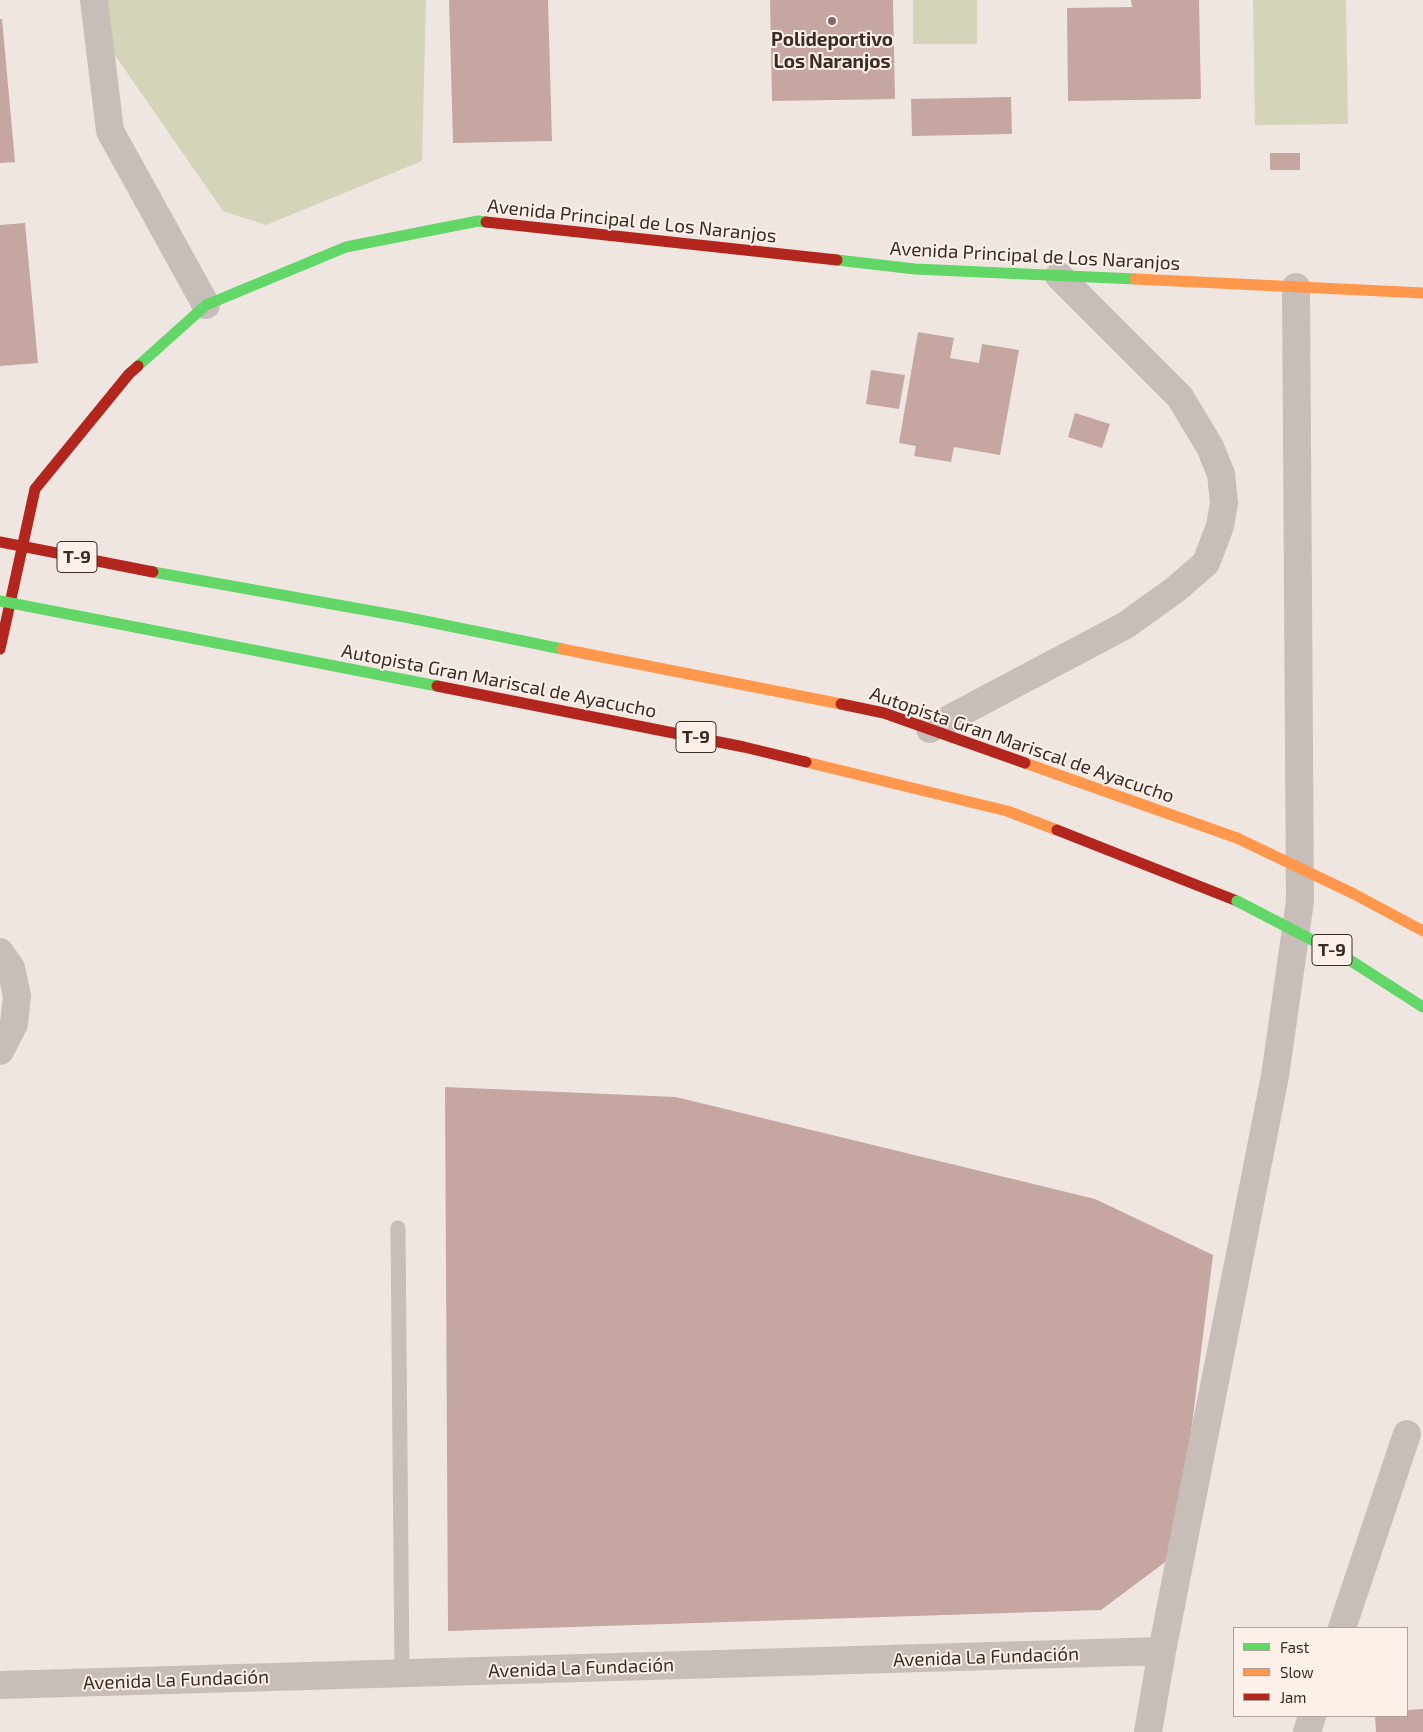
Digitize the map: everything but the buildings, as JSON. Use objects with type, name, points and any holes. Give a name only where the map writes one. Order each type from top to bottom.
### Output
[{"type":"main road","name":"Avenida Principal de Los Naranjos","points":[[0,649],[35,488],[129,374],[206,305],[346,247],[478,221],[915,270],[1423,293]]},
{"type":"main road","name":"Autopista Gran Mariscal de Ayacucho","points":[[0,542],[153,572],[415,618],[884,713],[1237,838],[1354,894],[1423,931]]},
{"type":"main road","name":"Autopista Gran Mariscal de Ayacucho","points":[[0,601],[744,747],[1007,811],[1237,902],[1346,957],[1423,1007]]},
{"type":"street","points":[[94,0],[110,131],[206,305]]},
{"type":"street","points":[[930,729],[1126,625],[1176,589],[1206,563],[1220,526],[1224,503],[1221,474],[1210,446],[1180,398],[1058,276]]},
{"type":"street","points":[[1148,1732],[1162,1651],[1275,1076],[1300,902],[1296,287]]},
{"type":"street","points":[[0,952],[11,968],[17,996],[14,1024],[0,1051]]},
{"type":"street","points":[[1342,1627],[1407,1434]]},
{"type":"street","name":"Avenida La Fundación","points":[[0,1685],[1162,1651]]},
{"type":"street","points":[[1307,1732],[1312,1717]]},
{"type":"lane","points":[[398,1228],[402,1674]]},
{"type":"green space","points":[[104,0],[426,0],[422,161],[266,225],[223,211],[105,41]]},
{"type":"green space","points":[[913,0],[977,0],[977,44],[913,44]]},
{"type":"green space","points":[[1253,0],[1346,0],[1348,124],[1255,125]]},
{"type":"traffic: fast","points":[[138,366],[206,305],[346,247],[478,221],[486,222]]},
{"type":"traffic: fast","points":[[837,260],[915,269],[1135,279]]},
{"type":"traffic: fast","points":[[153,572],[405,617],[562,649]]},
{"type":"traffic: fast","points":[[0,601],[140,628]]},
{"type":"traffic: fast","points":[[140,628],[437,686]]},
{"type":"traffic: fast","points":[[1237,901],[1345,957],[1423,1007]]},
{"type":"traffic: slow","points":[[1135,279],[1423,293]]},
{"type":"traffic: slow","points":[[562,649],[841,704]]},
{"type":"traffic: slow","points":[[806,762],[1007,811],[1057,830]]},
{"type":"traffic: slow","points":[[1025,763],[1237,838]]},
{"type":"traffic: slow","points":[[1237,838],[1354,894],[1423,931]]},
{"type":"traffic: jam","points":[[486,222],[837,260]]},
{"type":"traffic: jam","points":[[0,649],[35,489],[129,374],[138,366]]},
{"type":"traffic: jam","points":[[0,542],[153,572]]},
{"type":"traffic: jam","points":[[437,686],[744,747],[806,762]]},
{"type":"traffic: jam","points":[[841,704],[884,713],[1025,763]]},
{"type":"traffic: jam","points":[[1057,830],[1237,901]]},
{"type":"place","name":"Polideportivo Los Naranjos","points":[[832,21]]}]
